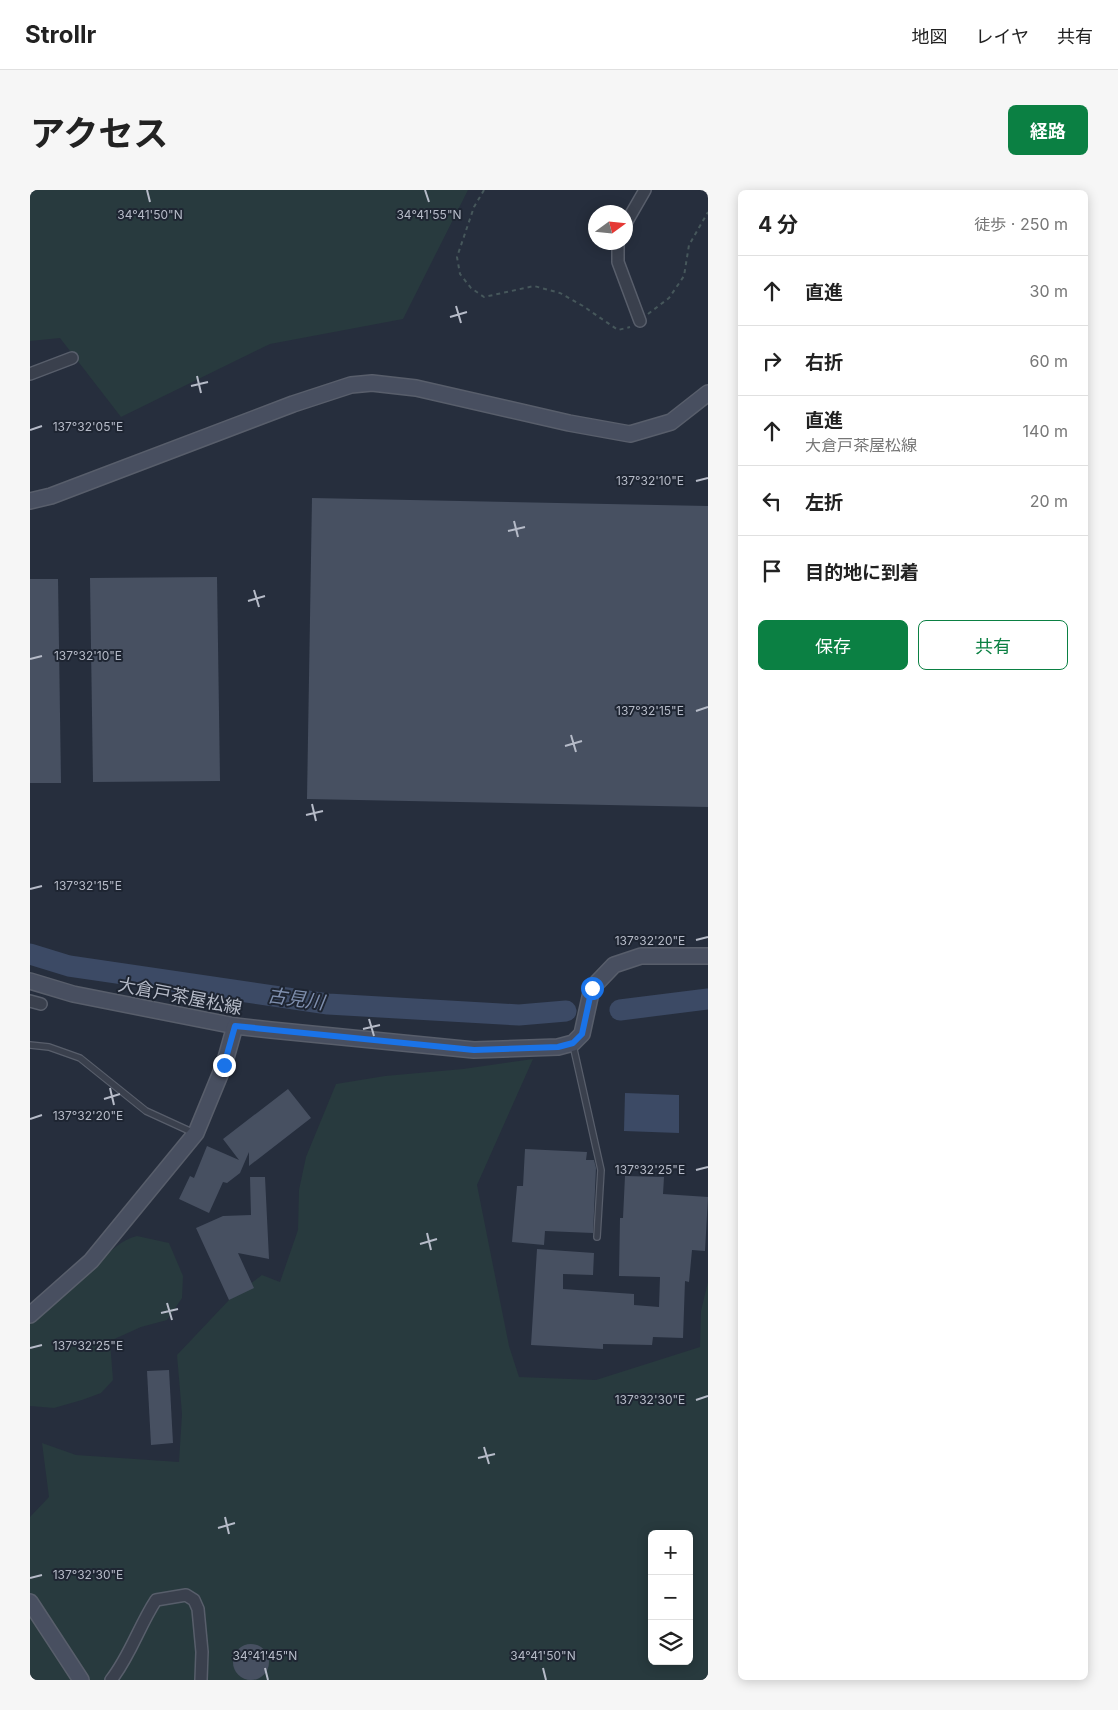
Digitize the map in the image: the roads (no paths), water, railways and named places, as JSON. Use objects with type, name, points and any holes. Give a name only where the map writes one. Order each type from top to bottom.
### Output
[{"type":"street","points":[[633,211],[645,190]]},
{"type":"street","points":[[618,250],[618,262],[640,321]]},
{"type":"street","points":[[30,374],[72,358]]},
{"type":"street","points":[[30,501],[51,496],[293,404],[352,385],[372,384],[416,388],[569,423],[630,434],[671,422],[708,393]]},
{"type":"street","points":[[573,1043],[582,1034],[592,988],[614,965],[641,956],[708,956]]},
{"type":"street","name":"大倉戸茶屋松線","points":[[30,981],[73,994],[235,1026],[474,1050],[558,1047],[573,1043]]},
{"type":"street","points":[[30,1315],[91,1261],[196,1133],[224,1065],[235,1026]]},
{"type":"street","points":[[111,1680],[120,1669],[145,1617],[156,1600],[186,1594],[194,1600],[198,1609],[202,1652],[201,1680]]},
{"type":"street","points":[[30,1602],[81,1680]]},
{"type":"lane","points":[[573,1043],[601,1170],[597,1237]]},
{"type":"lane","points":[[30,1044],[49,1047],[80,1058],[146,1111],[196,1133]]},
{"type":"water","points":[[625,1093],[679,1095],[679,1133],[624,1131]]},
{"type":"waterway","name":"古見川","points":[[30,954],[69,966],[328,1004],[519,1015],[566,1011]]},
{"type":"waterway","name":"古見川","points":[[620,1010],[708,999]]}]
